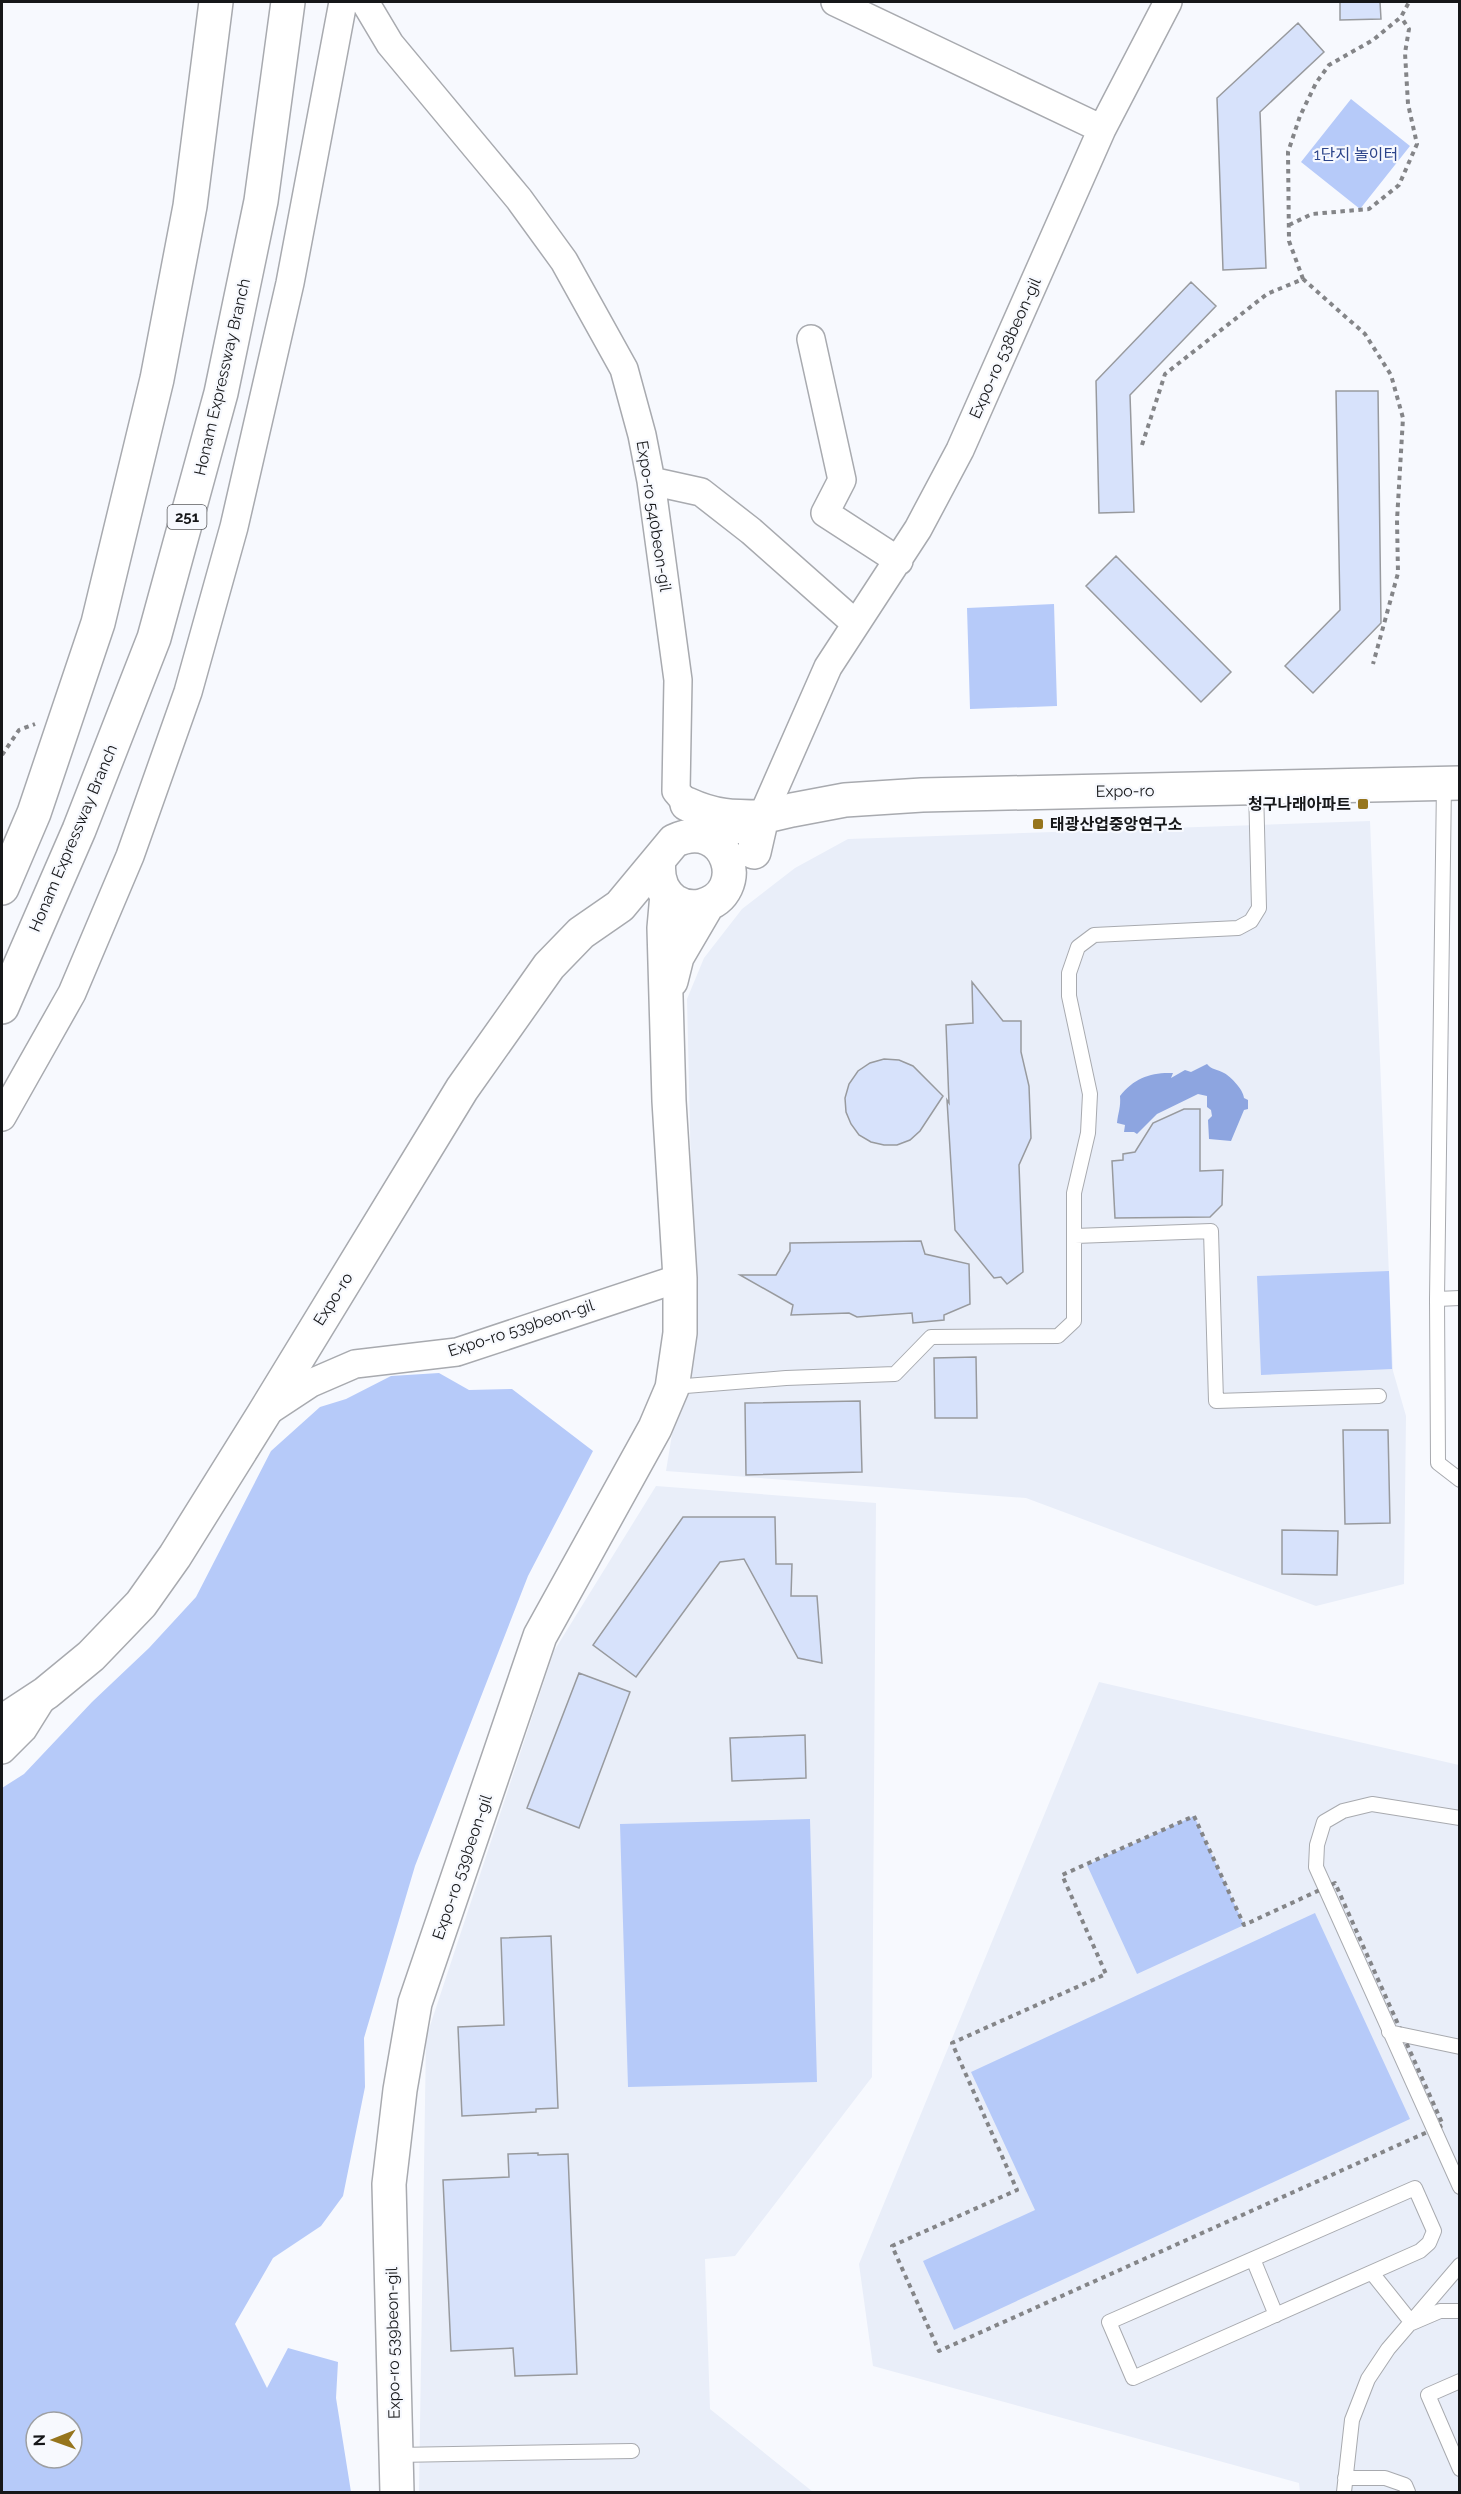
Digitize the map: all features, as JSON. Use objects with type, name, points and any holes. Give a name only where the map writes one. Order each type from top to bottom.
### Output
[{"type":"main road","points":[[2,888],[34,813],[98,623],[151,403],[190,206],[216,2]]},
{"type":"main road","name":"Honam Expressway Branch","points":[[2,1007],[79,830],[154,638],[221,393],[261,201],[288,2]]},
{"type":"main road","name":"Expo-ro","points":[[777,814],[845,800],[922,795],[1452,783]]},
{"type":"main road","points":[[682,797],[707,814],[729,817],[777,814]]},
{"type":"main road","points":[[682,797],[701,836],[718,844],[725,854],[729,866],[729,878]]},
{"type":"main road","points":[[668,994],[664,939],[664,873],[682,797]]},
{"type":"main road","points":[[777,814],[777,824],[729,878],[718,898],[697,907],[675,902],[664,873],[684,836],[701,836],[777,814]]},
{"type":"main road","name":"Expo-ro","points":[[2,1722],[46,1693],[91,1656],[141,1604],[175,1556],[462,1089],[549,966],[581,933],[625,905],[664,873]]},
{"type":"main road","points":[[668,994],[677,957],[708,904]]},
{"type":"main road","points":[[625,905],[651,917],[657,923],[664,939]]},
{"type":"main road","name":"Expo-ro 539beon-gil","points":[[396,2493],[389,2184],[400,2090],[415,2002],[540,1636],[655,1428],[672,1388],[680,1333],[680,1278],[669,1101],[668,994]]},
{"type":"street","points":[[2,1117],[72,993],[130,856],[188,692],[234,527],[290,283],[343,2]]},
{"type":"street","name":"Expo-ro 540beon-gil","points":[[365,2],[390,44],[519,199],[564,261],[624,369],[642,435],[651,481],[678,681],[682,797]]},
{"type":"street","points":[[835,2],[1101,129]]},
{"type":"street","name":"Expo-ro 538beon-gil","points":[[777,814],[828,667],[898,561],[960,450],[1101,129],[1168,2]]},
{"type":"street","points":[[811,339],[842,480],[825,513],[898,561]]},
{"type":"street","points":[[651,481],[701,492],[751,531],[856,624]]},
{"type":"street","name":"Expo-ro 539beon-gil","points":[[263,1414],[311,1383],[355,1364],[457,1352],[680,1278]]},
{"type":"street","name":"Expo-ro","points":[[2,1749],[24,1729],[46,1693]]},
{"type":"lane","points":[[1452,783],[1437,1299],[1438,1463],[1460,1480]]},
{"type":"lane","points":[[672,1388],[786,1378],[896,1374],[931,1337],[1058,1336],[1074,1321],[1074,1193],[1088,1133],[1090,1094],[1069,996],[1069,973],[1078,947],[1094,935],[1238,928],[1251,921],[1258,908],[1256,788]]},
{"type":"lane","points":[[1075,1236],[1211,1231],[1216,1401],[1379,1396]]},
{"type":"lane","points":[[1437,1299],[1460,1299]]},
{"type":"lane","points":[[1459,2188],[1316,1867],[1317,1845],[1324,1822],[1343,1811],[1372,1804],[1460,1818]]},
{"type":"lane","points":[[1389,2032],[1460,2047]]},
{"type":"lane","points":[[1415,2188],[1434,2231],[1429,2242],[1420,2251],[1372,2273],[1133,2378],[1109,2322],[1415,2188]]},
{"type":"lane","points":[[1253,2259],[1276,2315]]},
{"type":"lane","points":[[1344,2493],[1352,2420],[1361,2393],[1382,2358],[1460,2265]]},
{"type":"lane","points":[[1372,2273],[1412,2323]]},
{"type":"lane","points":[[1412,2323],[1440,2311],[1460,2311]]},
{"type":"lane","points":[[1460,2381],[1428,2395],[1460,2469]]},
{"type":"lane","points":[[396,2455],[632,2451]]},
{"type":"lane","points":[[1345,2478],[1385,2478],[1405,2486],[1408,2493]]},
{"type":"path","points":[[1373,664],[1398,573],[1397,520],[1403,418],[1391,375],[1365,334],[1303,279],[1289,241],[1288,152],[1300,116],[1316,83],[1329,65],[1372,40],[1401,17],[1409,2]]},
{"type":"path","points":[[1289,225],[1312,214],[1369,208],[1399,185],[1416,144],[1408,104],[1405,53],[1409,29],[1401,17]]},
{"type":"path","points":[[1142,445],[1165,374],[1267,294],[1303,279]]},
{"type":"path","points":[[2,755],[19,730],[37,723]]},
{"type":"path","points":[[1194,1816],[1244,1925],[1335,1883],[1403,2035],[1443,2125],[939,2351],[892,2246],[1017,2190],[952,2043],[1106,1974],[1062,1875],[1194,1816]]},
{"type":"shaded area","points":[[1370,821],[1393,1371],[1406,1416],[1404,1584],[1316,1606],[1026,1498],[666,1471],[694,1300],[687,999],[704,958],[742,909],[795,868],[848,839]]},
{"type":"shaded area","points":[[1207,1064],[1230,1077],[1239,1087],[1244,1098],[1248,1100],[1248,1109],[1244,1110],[1231,1141],[1209,1139],[1208,1120],[1212,1116],[1211,1110],[1207,1107],[1207,1096],[1198,1094],[1157,1114],[1137,1134],[1124,1132],[1125,1125],[1117,1123],[1120,1096],[1137,1081],[1150,1075],[1165,1073],[1173,1073],[1171,1078],[1185,1070],[1191,1072]]},
{"type":"shaded area","points":[[656,1486],[876,1503],[872,2077],[735,2256],[705,2259],[710,2409],[813,2492],[419,2492],[426,2038],[554,1651]]},
{"type":"shaded area","points":[[1099,1682],[1459,1765],[1459,2492],[1300,2492],[1299,2483],[873,2366],[859,2264]]},
{"type":"green space","name":"1단지 놀이터","points":[[1351,99],[1410,146],[1360,209],[1301,162]]},
{"type":"green space","points":[[1054,604],[1057,706],[970,709],[967,608]]},
{"type":"green space","points":[[1389,1271],[1392,1369],[1261,1375],[1257,1276]]},
{"type":"green space","points":[[439,1373],[469,1390],[512,1389],[593,1451],[528,1576],[415,1866],[364,2038],[365,2087],[343,2196],[321,2226],[273,2258],[235,2324],[267,2388],[288,2348],[338,2362],[336,2398],[351,2492],[2,2492],[2,1788],[24,1774],[92,1702],[149,1648],[196,1597],[271,1451],[320,1407],[346,1399],[391,1376]]},
{"type":"green space","points":[[1194,1816],[1244,1925],[1137,1974],[1087,1865]]},
{"type":"green space","points":[[810,1819],[817,2082],[628,2087],[620,1824]]},
{"type":"green space","points":[[1315,1913],[1410,2119],[954,2330],[923,2261],[1035,2210],[971,2072]]},
{"type":"building","points":[[1340,2],[1380,2],[1381,19],[1340,20]]},
{"type":"building","points":[[1298,23],[1324,52],[1260,112],[1266,268],[1223,270],[1217,98]]},
{"type":"building","points":[[1191,282],[1216,306],[1130,395],[1134,512],[1099,513],[1096,381]]},
{"type":"building","points":[[1336,391],[1378,391],[1381,623],[1313,693],[1285,666],[1340,610]]},
{"type":"building","points":[[1116,556],[1231,672],[1201,702],[1086,586]]},
{"type":"building","points":[[972,982],[1003,1021],[1021,1021],[1021,1052],[1029,1086],[1031,1138],[1019,1165],[1023,1272],[1007,1284],[1001,1277],[994,1278],[955,1230],[947,1100],[949,1103],[946,1025],[973,1023]]},
{"type":"building","points":[[884,1059],[899,1060],[913,1066],[943,1096],[920,1131],[910,1140],[897,1145],[871,1142],[859,1135],[846,1112],[845,1098],[849,1084],[858,1071],[870,1063]]},
{"type":"building","points":[[1184,1109],[1200,1109],[1200,1171],[1223,1170],[1222,1205],[1210,1217],[1115,1218],[1112,1161],[1123,1160],[1123,1154],[1135,1152],[1153,1123]]},
{"type":"building","points":[[921,1241],[925,1254],[969,1264],[970,1304],[944,1315],[944,1320],[913,1323],[912,1313],[857,1317],[849,1313],[791,1315],[793,1305],[740,1275],[776,1275],[790,1251],[790,1243]]},
{"type":"building","points":[[976,1357],[977,1418],[935,1418],[934,1358]]},
{"type":"building","points":[[860,1401],[862,1472],[746,1475],[745,1403]]},
{"type":"building","points":[[1343,1430],[1388,1430],[1390,1523],[1345,1524]]},
{"type":"building","points":[[683,1517],[775,1517],[776,1564],[792,1564],[791,1596],[817,1596],[822,1663],[798,1658],[744,1559],[720,1562],[636,1677],[593,1645]]},
{"type":"building","points":[[1282,1530],[1338,1531],[1337,1575],[1282,1574]]},
{"type":"building","points":[[579,1673],[630,1692],[579,1828],[527,1808]]},
{"type":"building","points":[[805,1735],[806,1778],[732,1781],[730,1738]]},
{"type":"building","points":[[551,1936],[558,2108],[536,2109],[536,2112],[462,2116],[458,2027],[504,2025],[501,1938]]},
{"type":"building","points":[[538,2153],[538,2155],[568,2154],[577,2374],[515,2376],[513,2348],[451,2351],[443,2180],[509,2177],[508,2154]]},
{"type":"place","name":"청구나래아파트","points":[[1363,804]]},
{"type":"place","name":"태광산업중앙연구소","points":[[1038,824]]}]
